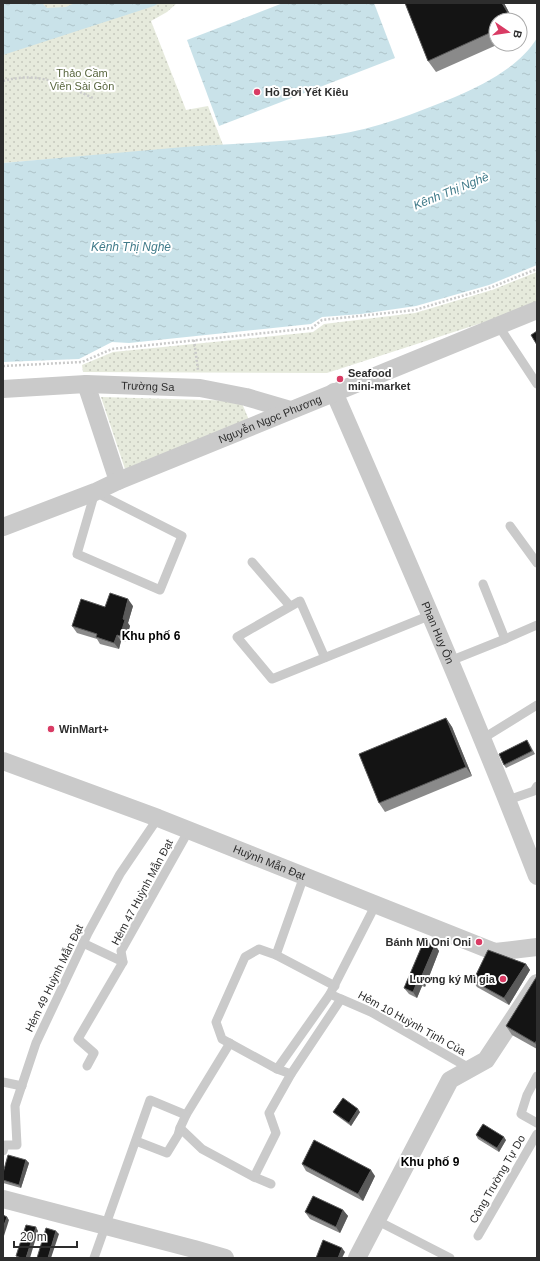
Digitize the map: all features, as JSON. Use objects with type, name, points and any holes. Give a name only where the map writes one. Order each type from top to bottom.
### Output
[{"type":"street","name":"Nguyễn Ngọc Phương","points":[[3,527],[95,492],[118,481],[290,410],[537,310]]},
{"type":"street","name":"Trường Sa","points":[[3,389],[86,384],[200,388],[246,397],[290,410]]},
{"type":"street","points":[[86,384],[118,481]]},
{"type":"street","name":"Phan Huy Ôn","points":[[334,392],[431,614],[508,800],[537,876]]},
{"type":"street","name":"Huỳnh Mẫn Đạt","points":[[3,761],[189,830],[495,952],[537,947]]},
{"type":"street","points":[[357,1258],[450,1080],[486,1060],[537,983]]},
{"type":"street","points":[[3,1199],[106,1226],[193,1253],[225,1258]]},
{"type":"lane","points":[[498,325],[537,384]]},
{"type":"lane","points":[[95,492],[182,536],[160,590],[77,554],[95,492]]},
{"type":"lane","points":[[510,526],[537,563]]},
{"type":"lane","points":[[252,562],[290,606]]},
{"type":"lane","points":[[483,584],[505,639]]},
{"type":"lane","points":[[325,658],[300,601],[237,637],[272,679],[325,658],[431,614]]},
{"type":"lane","points":[[450,661],[537,625]]},
{"type":"lane","points":[[482,739],[537,705]]},
{"type":"lane","points":[[508,800],[534,791],[537,786]]},
{"type":"lane","name":"Hẻm 49 Huỳnh Mẫn Đạt","points":[[3,1151],[5,1145],[17,1145],[15,1106],[36,1043],[83,943],[120,874],[158,818]]},
{"type":"lane","name":"Hẻm 47 Huỳnh Mẫn Đạt","points":[[87,1066],[94,1054],[78,1039],[123,962],[121,951],[189,830]]},
{"type":"lane","points":[[276,954],[304,876]]},
{"type":"lane","points":[[277,1069],[333,990],[376,904]]},
{"type":"lane","points":[[83,943],[123,962]]},
{"type":"lane","name":"Hẻm 10 Huỳnh Tịnh Của","points":[[230,1043],[222,1039],[216,1022],[245,957],[259,949],[276,954],[333,990],[341,998],[371,1012],[471,1069]]},
{"type":"lane","points":[[254,1177],[276,1133],[269,1113],[291,1074],[341,998]]},
{"type":"lane","points":[[136,1141],[167,1153],[178,1135],[186,1115],[230,1043],[277,1069],[291,1074]]},
{"type":"lane","points":[[537,1076],[527,1095],[521,1114],[537,1123]]},
{"type":"lane","points":[[3,1082],[22,1086]]},
{"type":"lane","points":[[94,1258],[150,1100],[186,1115]]},
{"type":"lane","points":[[180,1128],[202,1149],[254,1177],[271,1184]]},
{"type":"lane","name":"Công Trường Tự Do","points":[[478,1236],[537,1134]]},
{"type":"lane","points":[[376,1220],[450,1258]]},
{"type":"path","points":[[3,81],[28,77],[49,79],[95,99]]},
{"type":"path","points":[[3,366],[82,362],[112,349],[312,328],[322,320],[415,310],[492,287],[537,269]]},
{"type":"path","points":[[194,340],[200,388]]},
{"type":"green space","name":"Thảo Cầm Viên Sài Gòn","points":[[3,3],[177,3],[167,12],[151,21],[186,110],[208,106],[223,145],[3,163]]},
{"type":"green space","points":[[537,272],[537,302],[494,319],[327,373],[83,372],[82,365],[113,352],[313,332],[324,324],[415,313],[492,290]]},
{"type":"green space","points":[[101,397],[241,401],[249,420],[125,469]]},
{"type":"water","points":[[3,3],[42,3],[47,8],[66,7],[75,3],[159,3],[154,6],[3,55]]},
{"type":"water","name":"Hồ Bơi Yết Kiêu","points":[[283,3],[374,3],[395,58],[219,126],[187,40]]},
{"type":"water","name":"Kênh Thị Nghè","points":[[537,38],[537,265],[489,285],[416,306],[361,314],[322,317],[311,324],[129,343],[112,342],[79,359],[3,362],[3,163],[184,147],[296,140],[365,129],[411,114],[455,97],[478,86],[511,66],[526,52],[528,52]]},
{"type":"building","points":[[405,3],[502,3],[507,12],[488,12],[488,34],[428,61]]},
{"type":"building","points":[[537,331],[537,345],[531,335]]},
{"type":"building","points":[[110,593],[128,599],[123,619],[125,620],[120,636],[117,635],[114,643],[96,637],[97,634],[72,626],[81,599],[105,607]]},
{"type":"building","points":[[446,718],[466,767],[379,803],[359,754]]},
{"type":"building","points":[[527,740],[532,751],[504,765],[499,754]]},
{"type":"building","points":[[424,941],[435,945],[420,980],[418,980],[413,992],[404,988]]},
{"type":"building","name":"Lương ký Mì gia","points":[[488,950],[526,964],[504,998],[473,981]]},
{"type":"building","points":[[537,976],[537,1040],[535,1043],[506,1026]]},
{"type":"building","points":[[343,1098],[358,1109],[349,1123],[333,1112]]},
{"type":"building","points":[[483,1124],[504,1137],[497,1148],[476,1135]]},
{"type":"building","points":[[314,1140],[371,1170],[358,1194],[302,1164]]},
{"type":"building","points":[[8,1155],[26,1160],[19,1185],[3,1180],[3,1173]]},
{"type":"building","points":[[313,1196],[343,1210],[336,1227],[305,1212]]},
{"type":"building","points":[[3,1215],[7,1217],[3,1228]]},
{"type":"building","points":[[26,1225],[36,1227],[26,1258],[21,1258],[16,1256]]},
{"type":"building","points":[[46,1228],[56,1231],[48,1258],[37,1258]]},
{"type":"building","points":[[323,1240],[342,1248],[338,1258],[316,1258]]},
{"type":"place","name":"Hồ Bơi Yết Kiêu","points":[[257,92]]},
{"type":"place","name":"Seafood mini-market","points":[[340,379]]},
{"type":"place","name":"WinMart+","points":[[51,729]]},
{"type":"place","name":"Bánh Mì Oni Oni","points":[[479,942]]},
{"type":"place","name":"Lương ký Mì gia","points":[[503,979]]},
{"type":"district","name":"Khu phố 6","points":[[151,636]]},
{"type":"district","name":"Khu phố 9","points":[[430,1162]]}]
